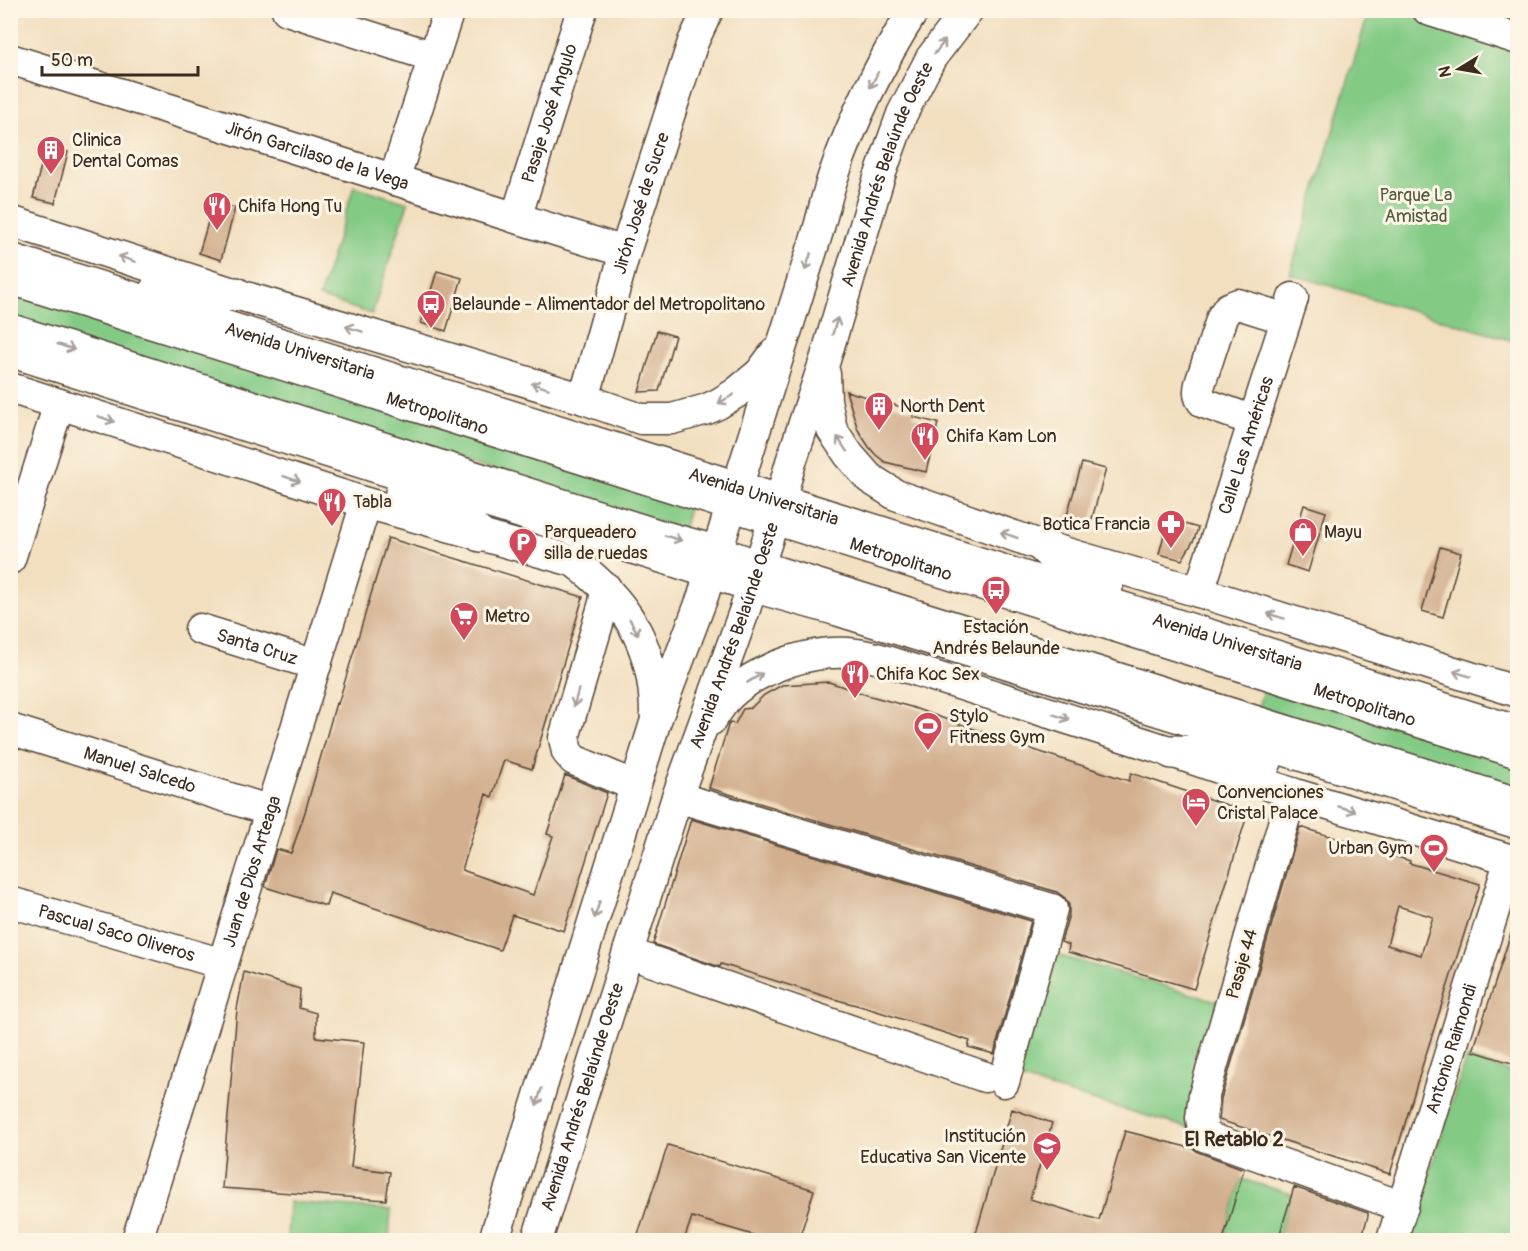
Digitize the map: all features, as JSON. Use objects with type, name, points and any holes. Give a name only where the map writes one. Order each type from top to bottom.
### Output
[{"type":"main road","name":"Avenida Universitaria","points":[[10,260],[734,497],[1169,624],[1518,733]]},
{"type":"main road","points":[[53,273],[74,271],[201,296],[236,294]]},
{"type":"main road","points":[[10,350],[347,456],[756,575],[849,613],[1518,822]]},
{"type":"main road","points":[[347,456],[372,480],[456,516],[480,535]]},
{"type":"main road","points":[[1043,546],[1063,566],[1125,596],[1169,624]]},
{"type":"main road","points":[[1172,752],[1221,753],[1322,774],[1359,772]]},
{"type":"street","points":[[394,180],[449,10]]},
{"type":"street","name":"Pasaje José Angulo","points":[[516,218],[582,10]]},
{"type":"street","name":"Jirón José de Sucre","points":[[584,399],[625,252],[693,42],[708,10]]},
{"type":"street","points":[[494,1240],[655,723],[703,596],[833,178],[864,99],[895,40],[914,10]]},
{"type":"street","name":"Avenida Andrés Belaúnde Oeste","points":[[537,1240],[677,797],[745,609],[777,510],[876,188],[902,114],[932,58],[968,10]]},
{"type":"street","points":[[1428,10],[1518,39]]},
{"type":"street","points":[[301,12],[434,57]]},
{"type":"street","name":"Jirón Garcilaso de la Vega","points":[[10,59],[625,252]]},
{"type":"street","points":[[833,178],[854,187],[876,188]]},
{"type":"street","name":"Avenida Universitaria","points":[[10,221],[236,294],[584,399],[641,419],[672,419],[707,409],[736,393],[760,373],[782,344]]},
{"type":"street","points":[[818,231],[840,234],[860,244]]},
{"type":"street","name":"Metropolitano","points":[[10,279],[734,497]]},
{"type":"street","name":"Calle Las Américas","points":[[1199,592],[1254,421],[1290,309],[1238,304],[1228,308],[1222,317],[1200,384],[1199,394],[1204,403],[1254,421]]},
{"type":"street","points":[[10,329],[659,535],[714,562]]},
{"type":"street","points":[[825,360],[826,400],[832,430],[849,456],[869,478],[896,495],[1043,546],[1199,592],[1518,692]]},
{"type":"street","points":[[10,388],[366,503],[573,561],[606,588],[632,621],[651,671],[655,693],[655,723]]},
{"type":"street","points":[[10,559],[59,404]]},
{"type":"street","name":"Juan de Dios Arteaga","points":[[137,1240],[366,503]]},
{"type":"street","name":"Metropolitano","points":[[777,510],[1518,753]]},
{"type":"street","points":[[756,575],[1518,803]]},
{"type":"street","points":[[606,588],[564,738],[567,752],[574,760],[635,786]]},
{"type":"street","name":"Santa Cruz","points":[[200,630],[316,665]]},
{"type":"street","points":[[699,734],[730,695],[754,678],[783,663],[831,654],[856,654],[880,659],[1172,752],[1292,793],[1514,861]]},
{"type":"street","name":"Manuel Salcedo","points":[[10,729],[271,811]]},
{"type":"street","name":"Pasaje 44","points":[[1292,793],[1204,1095],[1201,1118],[1204,1136],[1403,1207]]},
{"type":"street","points":[[628,953],[994,1079],[1052,909],[677,797]]},
{"type":"street","points":[[625,818],[644,830],[666,832]]},
{"type":"street","name":"Antonio Raimondi","points":[[1392,1240],[1514,861]]},
{"type":"street","points":[[608,876],[618,874],[629,876],[648,889]]},
{"type":"street","name":"Pascual Saco Oliveros","points":[[10,902],[223,964]]},
{"type":"green space","name":"Parque La Amistad","points":[[1369,11],[1398,11],[1517,47],[1517,342],[1290,274]]},
{"type":"green space","points":[[354,186],[408,203],[372,314],[319,297]]},
{"type":"green space","points":[[10,288],[690,504],[683,530],[11,320]]},
{"type":"green space","points":[[1264,686],[1517,761],[1517,793],[1258,708]]},
{"type":"green space","points":[[1047,952],[1224,1003],[1189,1128],[1012,1077]]},
{"type":"green space","points":[[1466,1058],[1517,1074],[1517,1240],[1408,1240]]},
{"type":"green space","points":[[1241,1179],[1292,1194],[1278,1240],[1223,1240]]},
{"type":"green space","points":[[289,1202],[391,1210],[389,1240],[287,1240]]},
{"type":"building","name":"Clinica Dental Comas","points":[[46,146],[68,152],[55,203],[33,198]]},
{"type":"building","name":"Chifa Hong Tu","points":[[214,202],[235,208],[221,260],[199,253]]},
{"type":"building","points":[[437,271],[462,278],[446,331],[421,323]]},
{"type":"building","points":[[657,331],[675,336],[659,391],[639,392]]},
{"type":"building","points":[[846,391],[915,411],[913,417],[938,423],[926,472],[885,462],[876,455],[858,430]]},
{"type":"building","points":[[1082,463],[1106,469],[1089,529],[1065,522]]},
{"type":"building","points":[[1304,505],[1326,512],[1308,572],[1286,565]]},
{"type":"building","points":[[1168,519],[1198,528],[1182,560],[1159,554]]},
{"type":"building","points":[[388,538],[583,597],[532,769],[504,760],[492,797],[486,794],[462,870],[533,895],[553,836],[547,834],[565,775],[607,793],[564,931],[512,915],[500,950],[330,893],[326,906],[265,887],[276,849],[291,853]]},
{"type":"building","points":[[1440,547],[1461,553],[1443,617],[1422,611]]},
{"type":"building","points":[[829,682],[911,707],[1129,781],[1131,773],[1248,812],[1194,989],[1068,952],[1069,945],[1061,942],[1069,914],[1069,905],[1065,898],[1057,892],[709,788],[728,726],[730,723],[735,724],[743,709],[751,708],[764,695],[782,685]]},
{"type":"building","points":[[691,819],[1031,921],[994,1054],[968,1047],[970,1041],[721,964],[720,967],[653,944]]},
{"type":"building","points":[[1300,827],[1480,884],[1390,1174],[1219,1120],[1221,1099]],"holes":[[[1398,906],[1433,917],[1421,955],[1387,945]]]},
{"type":"building","points":[[1514,924],[1518,925],[1518,1065],[1473,1051]]},
{"type":"building","points":[[244,972],[300,989],[299,1008],[316,1013],[316,1037],[364,1042],[351,1167],[390,1172],[386,1200],[222,1188],[237,1009]]},
{"type":"building","points":[[1012,1109],[1052,1123],[1030,1199],[1099,1220],[1125,1131],[1194,1149],[1244,1169],[1223,1240],[974,1240]]},
{"type":"building","points":[[668,1145],[814,1190],[799,1240],[770,1240],[692,1217],[684,1240],[636,1240]]},
{"type":"building","points":[[1294,1187],[1368,1213],[1361,1240],[1278,1240]]},
{"type":"place","name":"Clinica Dental Comas","points":[[51,176]]},
{"type":"place","name":"Chifa Hong Tu","points":[[217,232]]},
{"type":"place","name":"Belaunde - Alimentador del Metropolitano","points":[[431,330]]},
{"type":"place","name":"North Dent","points":[[879,432]]},
{"type":"place","name":"Chifa Kam Lon","points":[[925,462]]},
{"type":"place","name":"Tabla","points":[[332,528]]},
{"type":"place","name":"Botica Francia","points":[[1171,550]]},
{"type":"place","name":"Mayu","points":[[1303,558]]},
{"type":"place","name":"Parqueadero silla de ruedas","points":[[523,568]]},
{"type":"place","name":"Estación Andrés Belaunde","points":[[996,616]]},
{"type":"place","name":"Metro","points":[[464,642]]},
{"type":"place","name":"Chifa Koc Sex","points":[[855,700]]},
{"type":"place","name":"Stylo Fitness Gym","points":[[928,752]]},
{"type":"place","name":"Convenciones Cristal Palace","points":[[1196,828]]},
{"type":"place","name":"Urban Gym","points":[[1434,874]]},
{"type":"place","name":"Institución Educativa San Vicente","points":[[1047,1172]]},
{"type":"district","name":"El Retablo 2","points":[[1234,1139]]}]
